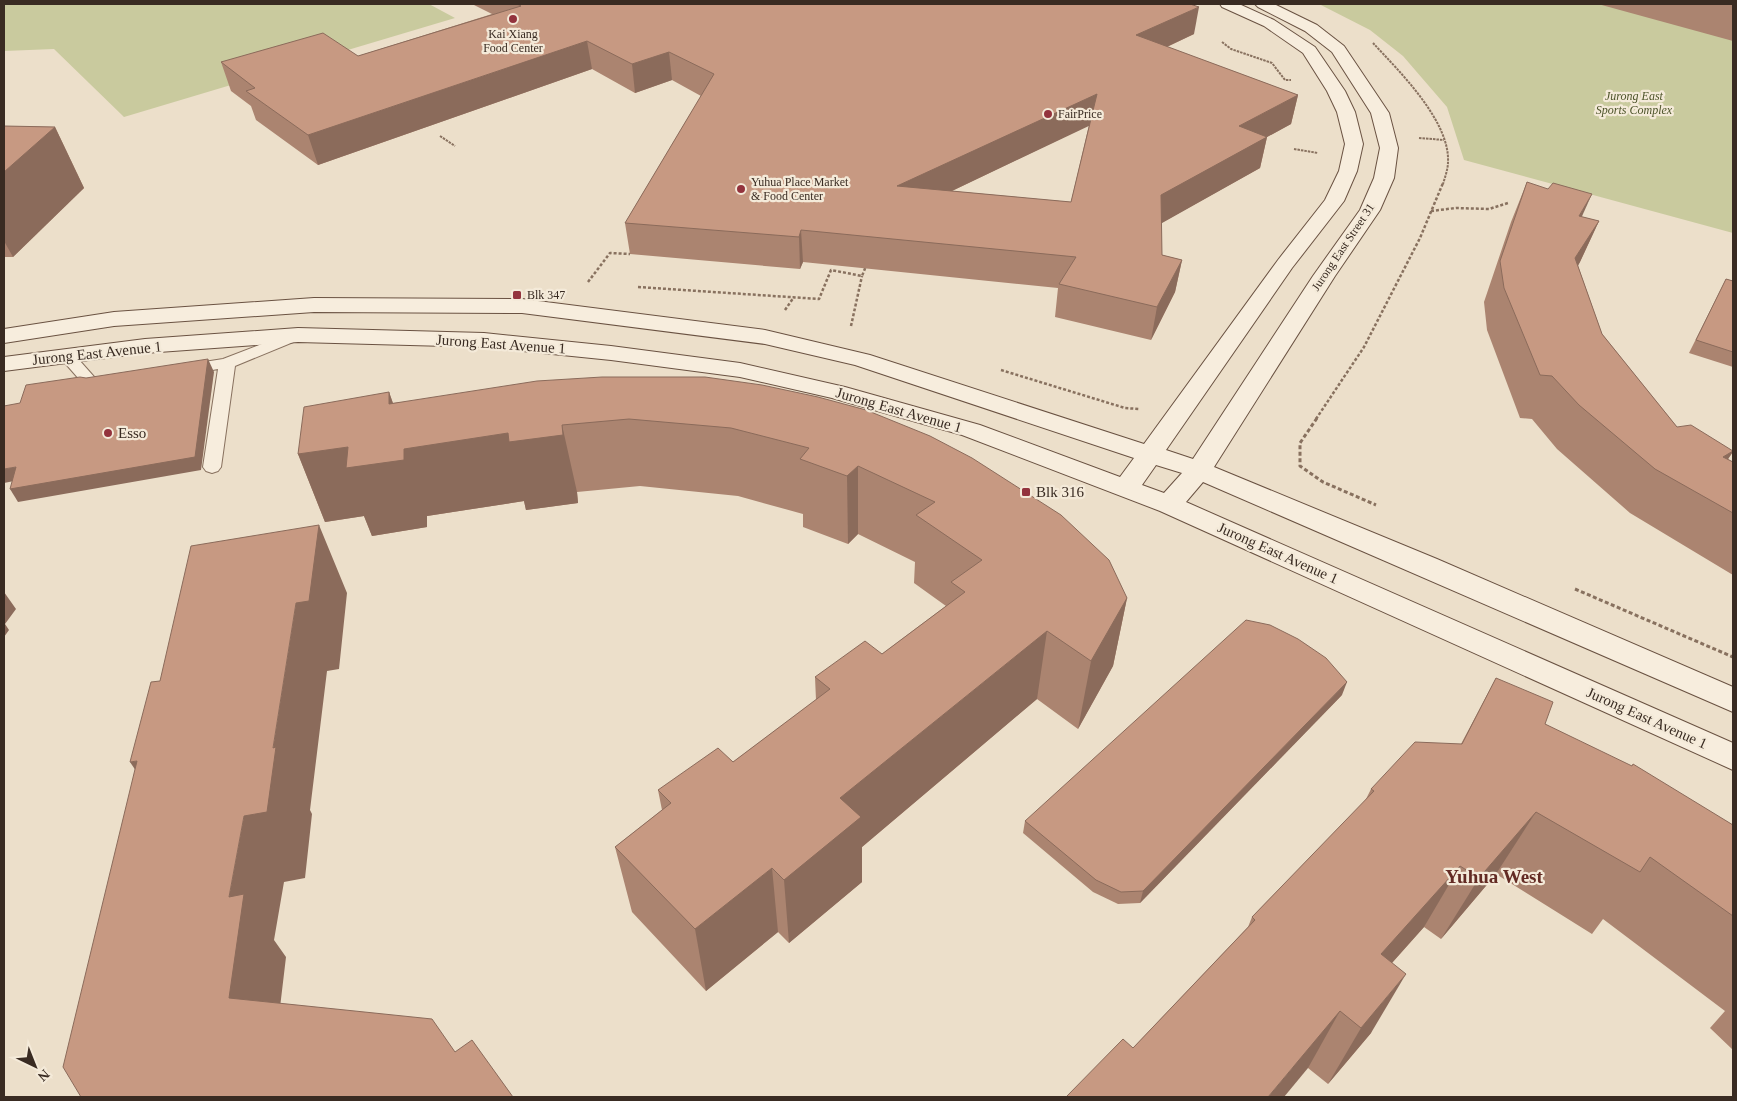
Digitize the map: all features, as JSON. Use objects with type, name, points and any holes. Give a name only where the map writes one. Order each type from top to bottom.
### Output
[{"type":"street","points":[[1126,488],[1285,264],[1334,201],[1348,171],[1354,144],[1346,112],[1336,91],[1309,50],[1269,23],[1227,4]]},
{"type":"street","name":"Jurong East Street 31","points":[[1169,505],[1199,470],[1324,276],[1370,210],[1384,178],[1389,148],[1380,113],[1338,49],[1311,28],[1263,4]]},
{"type":"street","name":"Jurong East Avenue 1","points":[[4,336],[114,319],[314,305],[522,306],[764,338],[862,360],[1199,470],[1427,566],[1733,700]]},
{"type":"street","name":"Jurong East Avenue 1","points":[[4,364],[145,346],[298,335],[484,340],[611,352],[740,370],[837,392],[970,430],[1169,505],[1733,757]]},
{"type":"lane","points":[[169,372],[227,363],[298,335]]},
{"type":"lane","points":[[66,355],[92,384],[121,380]]},
{"type":"lane","points":[[212,467],[227,363]]},
{"type":"path","points":[[1222,42],[1231,49],[1272,63],[1284,80],[1297,80]]},
{"type":"path","points":[[440,136],[455,146]]},
{"type":"path","points":[[1294,149],[1316,153]]},
{"type":"path","points":[[1431,211],[1457,208],[1489,210],[1501,208],[1508,203]]},
{"type":"path","points":[[595,284],[588,283],[610,253],[630,254]]},
{"type":"path","points":[[849,334],[867,261]]},
{"type":"path","points":[[637,287],[819,299],[831,270],[862,276]]},
{"type":"path","points":[[785,311],[794,297]]},
{"type":"path","points":[[1008,371],[1125,408],[1138,410],[1146,406]]},
{"type":"path","points":[[1726,654],[1733,657]]},
{"type":"green space","points":[[4,4],[429,4],[455,18],[124,117],[54,49],[4,51]]},
{"type":"green space","name":"Jurong East Sports Complex","points":[[1319,4],[1733,4],[1733,233],[1464,160],[1447,107],[1403,56],[1370,30]]},
{"type":"building","points":[[517,4],[1190,4],[1199,7],[1136,35],[1298,95],[1239,126],[1267,137],[1161,195],[1162,255],[1182,260],[1157,307],[1059,284],[1076,257],[801,230],[799,237],[625,223],[714,74],[669,52],[632,64],[587,41],[308,135],[246,91],[255,88],[221,62],[323,33],[358,56],[521,6]],"holes":[[[1097,94],[1071,202],[897,186]]]},
{"type":"building","points":[[4,126],[55,127],[4,172]]},
{"type":"building","points":[[1527,182],[1548,189],[1553,183],[1592,194],[1579,216],[1599,221],[1575,258],[1602,334],[1677,427],[1691,425],[1733,451],[1723,457],[1733,462],[1733,513],[1655,469],[1579,405],[1552,376],[1540,375],[1504,288],[1500,261]]},
{"type":"building","points":[[1726,279],[1733,281],[1733,352],[1696,340]]},
{"type":"building","points":[[208,359],[195,457],[10,489],[16,467],[4,469],[4,406],[20,403],[26,385],[80,377],[86,378]]},
{"type":"building","points":[[602,377],[705,377],[762,385],[866,410],[930,436],[972,458],[1061,515],[1109,560],[1127,598],[1091,661],[1047,631],[840,798],[861,817],[784,880],[772,868],[695,929],[615,847],[671,803],[658,790],[718,748],[733,762],[830,689],[815,677],[865,641],[882,654],[965,592],[951,582],[982,560],[916,515],[935,502],[858,466],[847,476],[800,459],[809,448],[731,428],[629,419],[562,425],[563,435],[509,442],[508,433],[404,449],[404,460],[346,468],[348,447],[298,454],[304,407],[389,392],[389,404],[537,381]]},
{"type":"building","points":[[319,525],[309,601],[296,603],[273,748],[276,747],[267,812],[244,816],[229,897],[244,894],[229,998],[432,1019],[455,1052],[472,1040],[513,1097],[81,1097],[63,1067],[137,761],[130,762],[151,682],[160,681],[191,546]]},
{"type":"building","points":[[1246,620],[1270,625],[1298,639],[1326,658],[1347,682],[1143,891],[1121,892],[1096,880],[1025,821]]},
{"type":"building","points":[[1496,678],[1553,702],[1545,724],[1632,766],[1633,764],[1733,825],[1733,916],[1650,857],[1640,872],[1536,812],[1479,878],[1460,866],[1381,954],[1406,974],[1361,1028],[1340,1011],[1268,1097],[1066,1097],[1123,1039],[1133,1048],[1255,920],[1252,917],[1374,791],[1371,789],[1415,742],[1462,744]]},
{"type":"place","name":"Kai Xiang Food Center","points":[[513,19]]},
{"type":"place","name":"FairPrice","points":[[1048,114]]},
{"type":"place","name":"Yuhua Place Market & Food Center","points":[[741,189]]},
{"type":"place","name":"Blk 347","points":[[517,295]]},
{"type":"place","name":"Esso","points":[[108,433]]},
{"type":"place","name":"Blk 316","points":[[1026,492]]},
{"type":"district","name":"Yuhua West","points":[[1494,876]]}]
